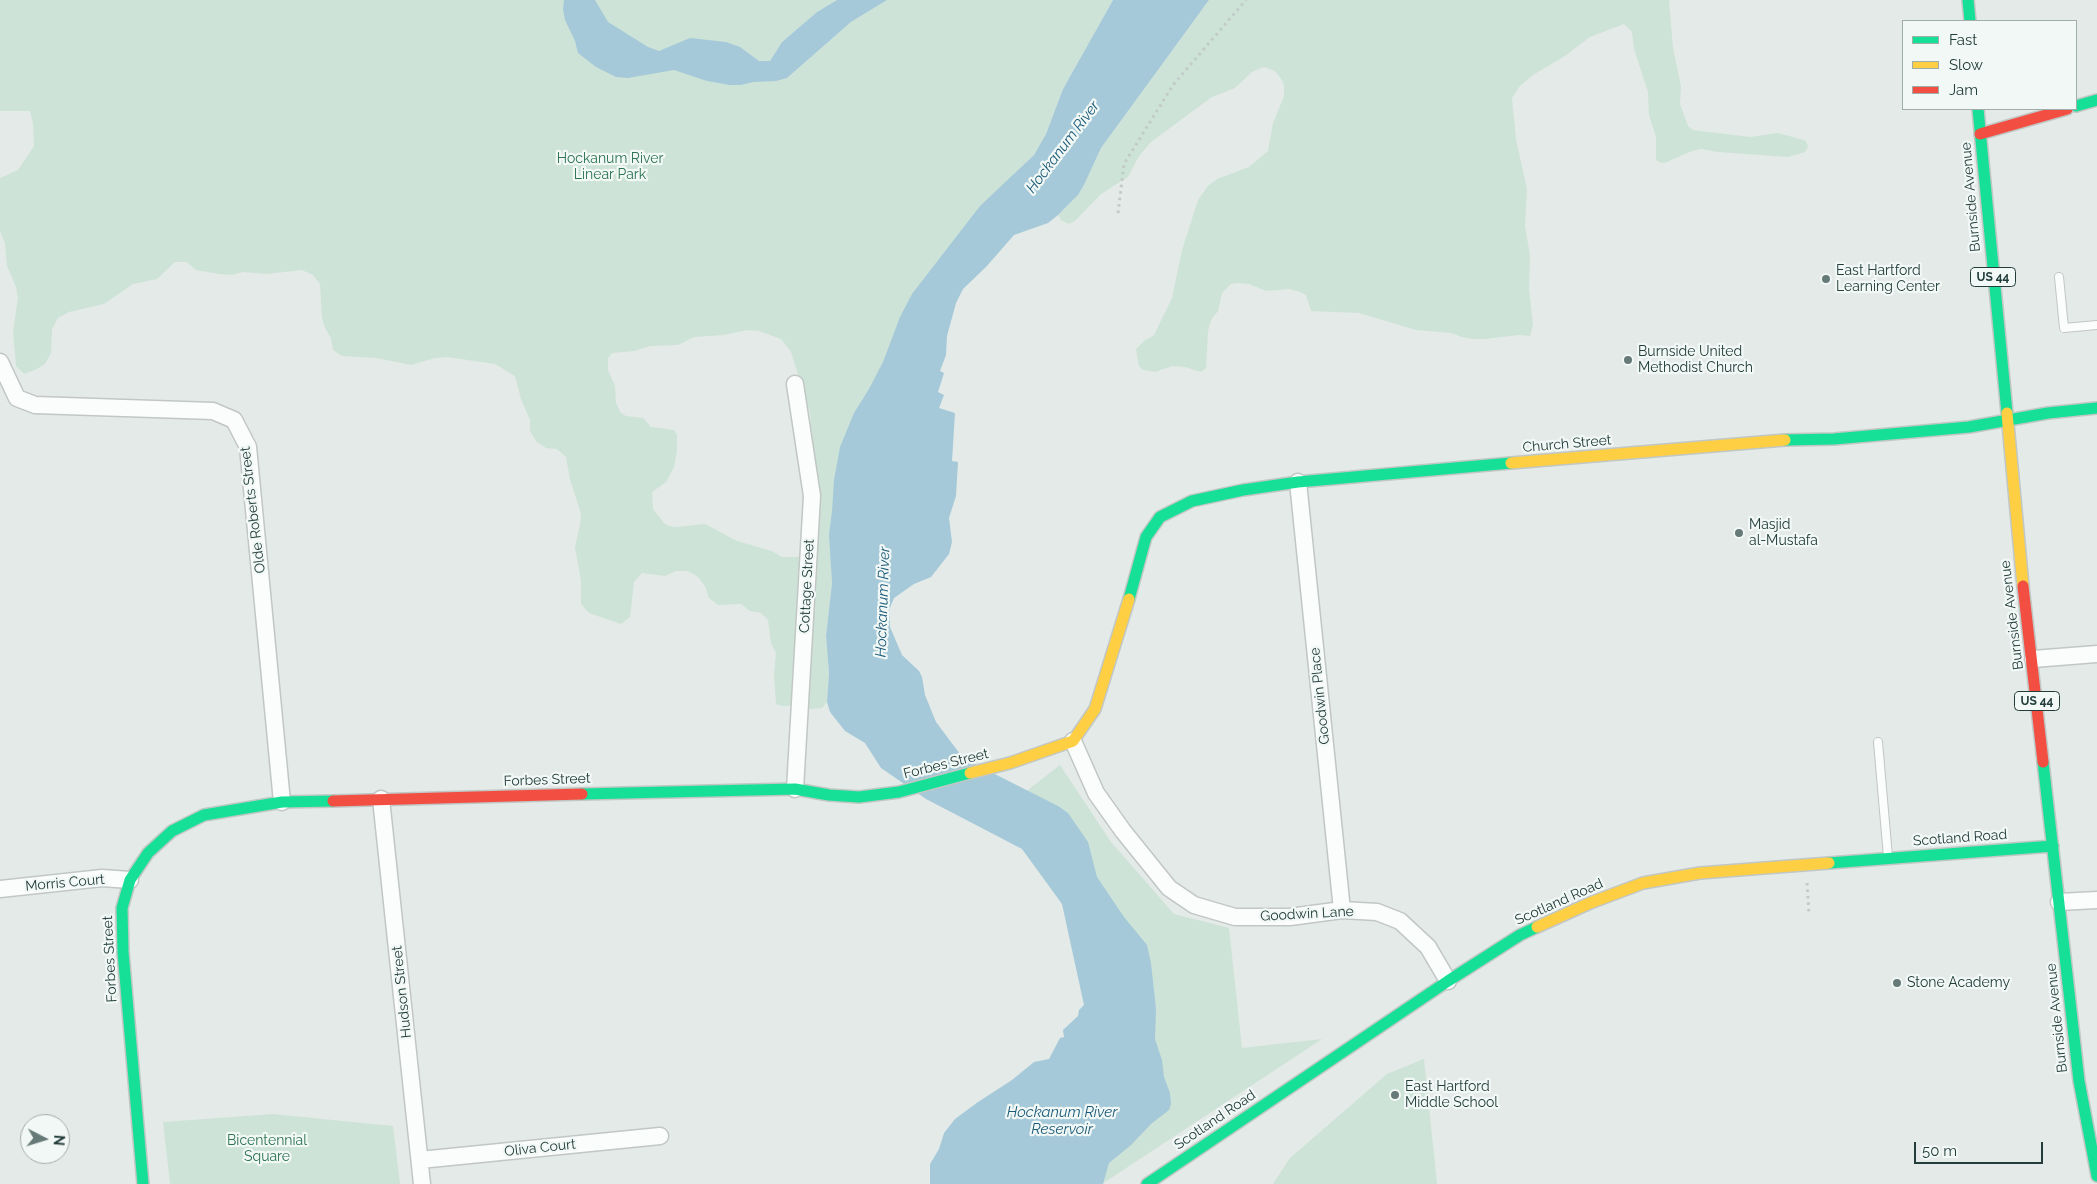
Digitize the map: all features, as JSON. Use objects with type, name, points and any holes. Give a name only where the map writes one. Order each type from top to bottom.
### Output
[{"type":"street","points":[[1968,0],[1970,20]]},
{"type":"street","points":[[2077,106],[2097,100]]},
{"type":"street","name":"Burnside Avenue","points":[[1978,110],[2006,420],[2078,1081],[2097,1176]]},
{"type":"street","points":[[1980,134],[2064,110]]},
{"type":"street","name":"Olde Roberts Street","points":[[0,362],[17,398],[35,405],[213,411],[234,420],[248,447],[282,802]]},
{"type":"street","name":"Cottage Street","points":[[795,384],[812,496],[795,789]]},
{"type":"street","name":"Church Street","points":[[1073,741],[1095,709],[1109,668],[1146,537],[1160,517],[1192,501],[1243,490],[1298,482],[1771,441],[1834,439],[1968,427],[2097,408]]},
{"type":"street","name":"Goodwin Place","points":[[1298,482],[1342,910]]},
{"type":"street","points":[[2033,659],[2097,654]]},
{"type":"street","name":"Forbes Street","points":[[143,1184],[123,952],[122,908],[130,880],[148,854],[172,831],[204,815],[282,802],[382,799],[795,789],[829,795],[859,797],[910,789],[997,766],[1073,741]]},
{"type":"street","name":"Goodwin Lane","points":[[1073,741],[1096,793],[1123,831],[1169,888],[1194,905],[1235,916],[1290,917],[1342,910],[1377,912],[1400,921],[1428,946],[1448,981]]},
{"type":"street","name":"Hudson Street","points":[[382,799],[422,1184]]},
{"type":"street","name":"Scotland Road","points":[[1147,1184],[1448,981],[1520,935],[1590,903],[1643,883],[1700,873],[2053,846]]},
{"type":"street","name":"Morris Court","points":[[0,889],[102,878],[130,880]]},
{"type":"street","points":[[2059,902],[2097,900]]},
{"type":"street","name":"Oliva Court","points":[[420,1160],[660,1136]]},
{"type":"lane","points":[[2059,277],[2064,328],[2097,325]]},
{"type":"lane","points":[[1878,742],[1888,859]]},
{"type":"path","points":[[1118,213],[1124,164],[1173,86],[1246,0]]},
{"type":"path","points":[[1806,883],[1809,914]]},
{"type":"green space","name":"Hockanum River Linear Park","points":[[0,0],[837,0],[817,12],[782,42],[770,61],[787,78],[851,22],[887,0],[1113,0],[1063,89],[1046,134],[1034,155],[1024,165],[984,233],[831,568],[832,583],[826,636],[829,673],[827,702],[822,708],[810,709],[798,705],[782,706],[776,704],[774,676],[776,653],[771,643],[768,620],[761,613],[750,611],[741,604],[718,605],[709,598],[705,586],[698,577],[688,571],[676,571],[665,576],[642,573],[634,582],[630,617],[621,624],[589,613],[581,604],[581,581],[575,547],[581,514],[570,479],[566,457],[557,449],[546,448],[536,441],[530,431],[530,420],[521,399],[515,376],[495,364],[447,357],[435,358],[411,365],[376,358],[342,356],[333,350],[331,338],[325,328],[322,318],[320,284],[313,275],[302,270],[267,274],[243,272],[231,275],[196,270],[187,262],[175,262],[157,279],[133,284],[104,304],[69,312],[58,318],[52,329],[51,353],[45,364],[24,374],[16,366],[13,331],[18,298],[16,287],[7,266],[5,244],[0,231],[0,178],[18,170],[34,146],[33,123],[30,111],[0,111]],"holes":[[[747,330],[759,331],[781,339],[791,352],[810,412],[815,485],[805,557],[782,557],[772,551],[737,541],[705,524],[675,527],[664,523],[653,509],[652,492],[666,482],[674,467],[677,435],[674,430],[651,427],[643,418],[626,416],[621,413],[616,403],[615,386],[608,370],[608,358],[612,353],[634,351],[650,346],[678,345],[694,337],[723,335]]]},
{"type":"green space","points":[[1209,0],[1669,0],[1673,48],[1681,86],[1680,104],[1688,126],[1693,130],[1750,137],[1778,133],[1806,141],[1808,147],[1805,152],[1788,157],[1701,149],[1667,162],[1661,163],[1656,160],[1656,137],[1649,115],[1648,92],[1634,49],[1632,32],[1624,24],[1590,37],[1565,56],[1533,75],[1519,87],[1512,98],[1516,139],[1527,189],[1525,226],[1530,255],[1529,289],[1533,325],[1530,336],[1519,335],[1473,339],[1451,333],[1416,330],[1359,313],[1311,311],[1306,295],[1300,292],[1289,289],[1266,291],[1249,284],[1237,283],[1231,284],[1222,293],[1218,311],[1211,320],[1208,331],[1206,368],[1201,372],[1185,367],[1173,366],[1155,372],[1143,370],[1139,366],[1136,349],[1154,335],[1172,298],[1182,250],[1198,200],[1208,186],[1217,179],[1249,167],[1268,151],[1273,123],[1284,96],[1282,80],[1275,71],[1264,67],[1252,72],[1235,88],[1212,97],[1151,142],[1139,156],[1128,177],[1101,194],[1075,221],[1069,224],[1061,220],[1058,215],[1078,195],[1101,148]]},
{"type":"green space","points":[[1060,765],[1111,842],[1174,914],[1229,928],[1242,1048],[1322,1039],[1102,1184],[1117,978],[1002,810]]},
{"type":"green space","points":[[1424,1059],[1437,1184],[1273,1184],[1290,1158],[1387,1074]]},
{"type":"green space","name":"Bicentennial Square","points":[[273,1114],[393,1126],[400,1184],[170,1184],[163,1122]]},
{"type":"water","points":[[564,0],[595,0],[608,22],[648,47],[659,51],[690,38],[726,42],[740,47],[759,61],[770,61],[782,42],[817,12],[837,0],[887,0],[851,22],[787,78],[776,81],[730,85],[707,81],[674,70],[628,78],[616,77],[596,67],[578,53],[575,41],[565,20]]},
{"type":"water","points":[[1113,0],[1209,0],[1101,148],[1078,195],[1048,223],[1014,235],[986,267],[963,289],[956,303],[947,336],[946,355],[940,371],[944,373],[938,392],[944,395],[939,408],[955,413],[952,461],[958,462],[956,496],[949,518],[952,542],[949,554],[931,577],[914,584],[894,598],[889,610],[890,627],[902,655],[919,671],[925,695],[936,722],[960,754],[965,759],[1058,806],[1068,813],[1088,842],[1097,877],[1124,917],[1147,945],[1156,1009],[1155,1039],[1162,1060],[1171,1104],[1169,1110],[1109,1163],[1103,1184],[930,1184],[930,1164],[939,1149],[944,1133],[955,1119],[1012,1080],[1034,1062],[1049,1059],[1060,1038],[1064,1037],[1063,1030],[1078,1016],[1079,1010],[1084,1005],[1062,904],[1022,849],[926,799],[881,768],[865,743],[845,731],[830,712],[827,702],[829,673],[826,636],[832,583],[829,535],[834,480],[840,447],[854,413],[883,362],[900,317],[912,294],[980,206],[1034,155],[1046,134],[1063,89]]},
{"type":"traffic: fast","points":[[1968,0],[1970,20]]},
{"type":"traffic: fast","points":[[2077,106],[2097,100]]},
{"type":"traffic: fast","points":[[1978,110],[2007,413]]},
{"type":"traffic: fast","points":[[1785,440],[1834,439],[1969,427],[2048,413],[2097,408]]},
{"type":"traffic: fast","points":[[1129,599],[1146,537],[1160,517],[1192,501],[1243,490],[1298,482],[1511,463]]},
{"type":"traffic: fast","points":[[2043,762],[2079,1081],[2097,1176]]},
{"type":"traffic: fast","points":[[582,794],[795,789],[829,795],[859,797],[899,792],[970,773]]},
{"type":"traffic: fast","points":[[143,1184],[123,952],[122,908],[130,880],[148,853],[172,831],[204,815],[282,802],[333,801]]},
{"type":"traffic: fast","points":[[1829,863],[2053,846]]},
{"type":"traffic: fast","points":[[1147,1184],[1448,981],[1520,935],[1537,927]]},
{"type":"traffic: slow","points":[[2007,413],[2023,586]]},
{"type":"traffic: slow","points":[[1511,463],[1785,440]]},
{"type":"traffic: slow","points":[[970,773],[1010,763],[1073,741],[1095,709],[1129,599]]},
{"type":"traffic: slow","points":[[1537,927],[1590,903],[1643,883],[1700,873],[1829,863]]},
{"type":"traffic: jam","points":[[1980,134],[2064,110]]},
{"type":"traffic: jam","points":[[2023,586],[2043,762]]},
{"type":"traffic: jam","points":[[333,801],[582,794]]},
{"type":"place","name":"East Hartford Learning Center","points":[[1826,279]]},
{"type":"place","name":"Burnside United Methodist Church","points":[[1628,360]]},
{"type":"place","name":"Masjid al-Mustafa","points":[[1739,533]]},
{"type":"place","name":"Stone Academy","points":[[1897,983]]},
{"type":"place","name":"East Hartford Middle School","points":[[1395,1095]]},
{"type":"water label","name":"Hockanum River","points":[[1063,147]]},
{"type":"water label","name":"Hockanum River","points":[[883,602]]},
{"type":"water label","name":"Hockanum River Reservoir","points":[[1062,1120]]}]
